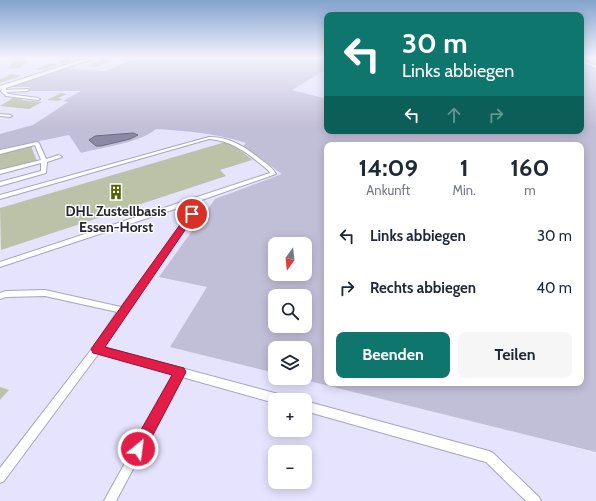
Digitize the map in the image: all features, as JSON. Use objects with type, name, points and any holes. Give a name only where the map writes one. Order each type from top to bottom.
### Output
[{"type":"street","points":[[2,90],[26,81]]},
{"type":"lane","points":[[2,90],[27,90]]},
{"type":"lane","points":[[2,90],[7,95],[38,99]]},
{"type":"lane","points":[[0,115],[10,116]]},
{"type":"lane","points":[[0,197],[209,138],[224,138],[234,142],[273,172],[270,176],[0,265]]},
{"type":"lane","points":[[0,152],[37,143],[44,161],[44,172],[0,184]]},
{"type":"lane","points":[[0,172],[59,157]]},
{"type":"lane","points":[[0,476],[97,349],[192,214],[190,202]]},
{"type":"lane","points":[[0,296],[6,294],[45,293],[123,310]]},
{"type":"lane","points":[[97,349],[268,396]]},
{"type":"lane","points":[[110,501],[180,372]]},
{"type":"lane","points":[[312,408],[489,457],[535,501]]},
{"type":"shaded area","points":[[21,81],[306,81],[292,90],[324,98],[324,134],[584,134],[584,81],[596,81],[596,452],[329,386],[584,386],[584,142],[324,142],[324,385],[312,382],[312,341],[268,341],[268,371],[170,347],[207,287],[159,277],[215,199],[282,174],[243,146],[246,143],[201,133],[179,131],[156,129],[141,138],[81,153],[69,135],[0,149],[0,134],[33,125],[68,102],[63,101],[81,91],[28,91],[30,87],[5,87]]},
{"type":"water","points":[[133,133],[138,135],[130,139],[101,146],[96,146],[89,140],[95,136]]},
{"type":"building","points":[[61,93],[67,94],[58,98],[63,99],[58,101],[47,100]]},
{"type":"building","points":[[13,98],[42,102],[29,109],[0,106]]},
{"type":"building","name":"DHL Zustellbasis Essen-Horst","points":[[229,141],[252,160],[220,170],[226,176],[1,250],[0,208]]},
{"type":"building","points":[[31,146],[37,161],[0,170],[0,154]]},
{"type":"building","points":[[0,387],[9,390],[0,400]]},
{"type":"place","name":"DHL Zustellbasis Essen-Horst","points":[[116,192]]},
{"type":"route","points":[[138,449],[180,372],[97,349],[192,214]]}]
